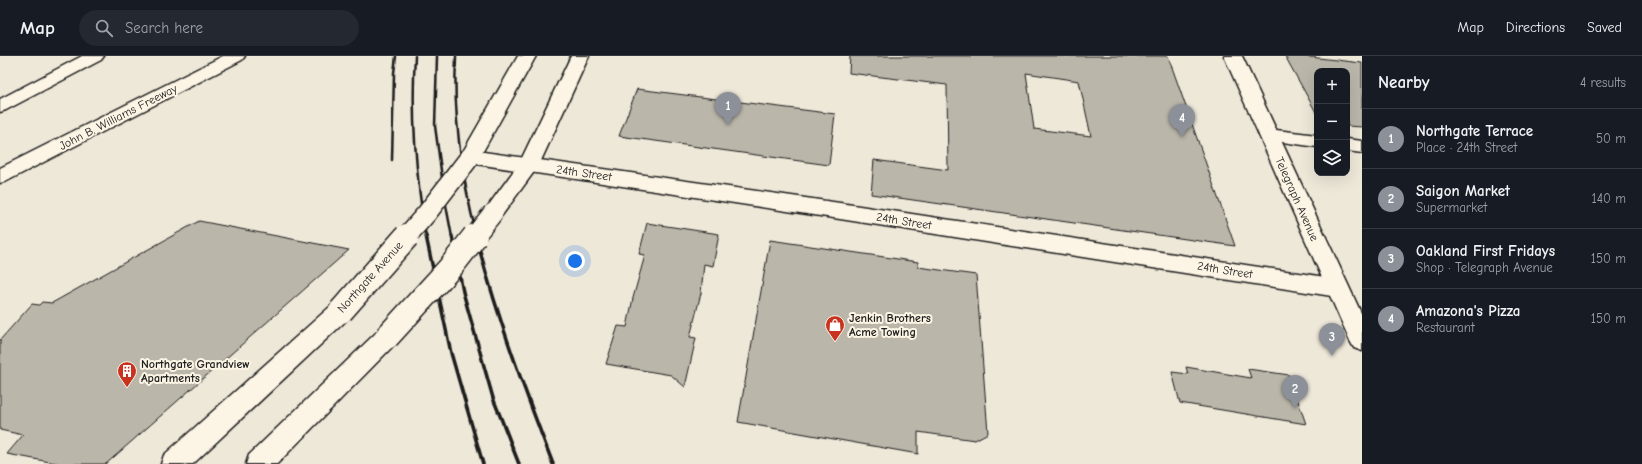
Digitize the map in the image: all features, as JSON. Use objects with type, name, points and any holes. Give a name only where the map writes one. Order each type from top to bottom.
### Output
[{"type":"main road","points":[[0,106],[95,56]]},
{"type":"main road","name":"John B. Williams Freeway","points":[[0,176],[140,107],[236,56]]},
{"type":"main road","name":"Northgate Avenue","points":[[174,464],[341,311],[427,213],[470,157],[526,56]]},
{"type":"main road","points":[[259,464],[387,337],[450,268],[529,165],[580,56]]},
{"type":"main road","name":"Telegraph Avenue","points":[[1233,56],[1362,341]]},
{"type":"main road","points":[[1268,135],[1314,141]]},
{"type":"main road","points":[[1350,145],[1362,147]]},
{"type":"main road","name":"24th Street","points":[[470,157],[1338,288]]},
{"type":"building","points":[[850,56],[1168,56],[1235,246],[871,194],[874,160],[948,170],[947,85],[849,73]],"holes":[[[1026,73],[1079,81],[1091,136],[1034,129]]]},
{"type":"building","points":[[1285,56],[1301,56],[1362,63],[1362,127],[1350,126],[1350,68],[1314,68],[1314,109]]},
{"type":"building","points":[[637,89],[835,114],[829,165],[619,136]]},
{"type":"building","name":"Northgate Grandview Apartments","points":[[199,221],[349,250],[106,464],[61,464],[7,454],[23,435],[0,430],[0,340],[32,304],[39,305],[42,302],[52,303]]},
{"type":"building","points":[[647,223],[719,234],[713,266],[704,264],[701,293],[690,337],[696,338],[685,387],[671,375],[606,364],[618,326],[627,327],[633,298],[645,255],[639,254]]},
{"type":"building","name":"Jenkin Brothers Acme Towing","points":[[770,240],[918,262],[918,267],[976,275],[988,433],[975,440],[918,432],[918,454],[738,422]]},
{"type":"building","points":[[1186,367],[1251,378],[1248,369],[1289,375],[1306,424],[1180,403],[1172,372],[1188,374]]},
{"type":"railway","points":[[392,160],[394,73],[396,56]]},
{"type":"railway","points":[[415,56],[415,147],[426,237]]},
{"type":"railway","points":[[437,56],[435,126],[445,200],[452,237]]},
{"type":"railway","points":[[456,56],[455,79],[457,124],[467,193],[477,237]]},
{"type":"railway","points":[[426,236],[451,353],[483,464]]},
{"type":"railway","points":[[452,236],[463,292],[493,398],[519,464]]},
{"type":"railway","points":[[476,236],[492,294],[521,379],[553,464]]},
{"type":"place","name":"Northgate Terrace","points":[[728,125]]},
{"type":"place","name":"Amazona's Pizza","points":[[1182,137]]},
{"type":"place","name":"Jenkin Brothers Acme Towing","points":[[835,342]]},
{"type":"place","name":"Oakland First Fridays","points":[[1332,356]]},
{"type":"place","name":"Northgate Grandview Apartments","points":[[127,388]]},
{"type":"place","name":"Saigon Market","points":[[1295,408]]}]
